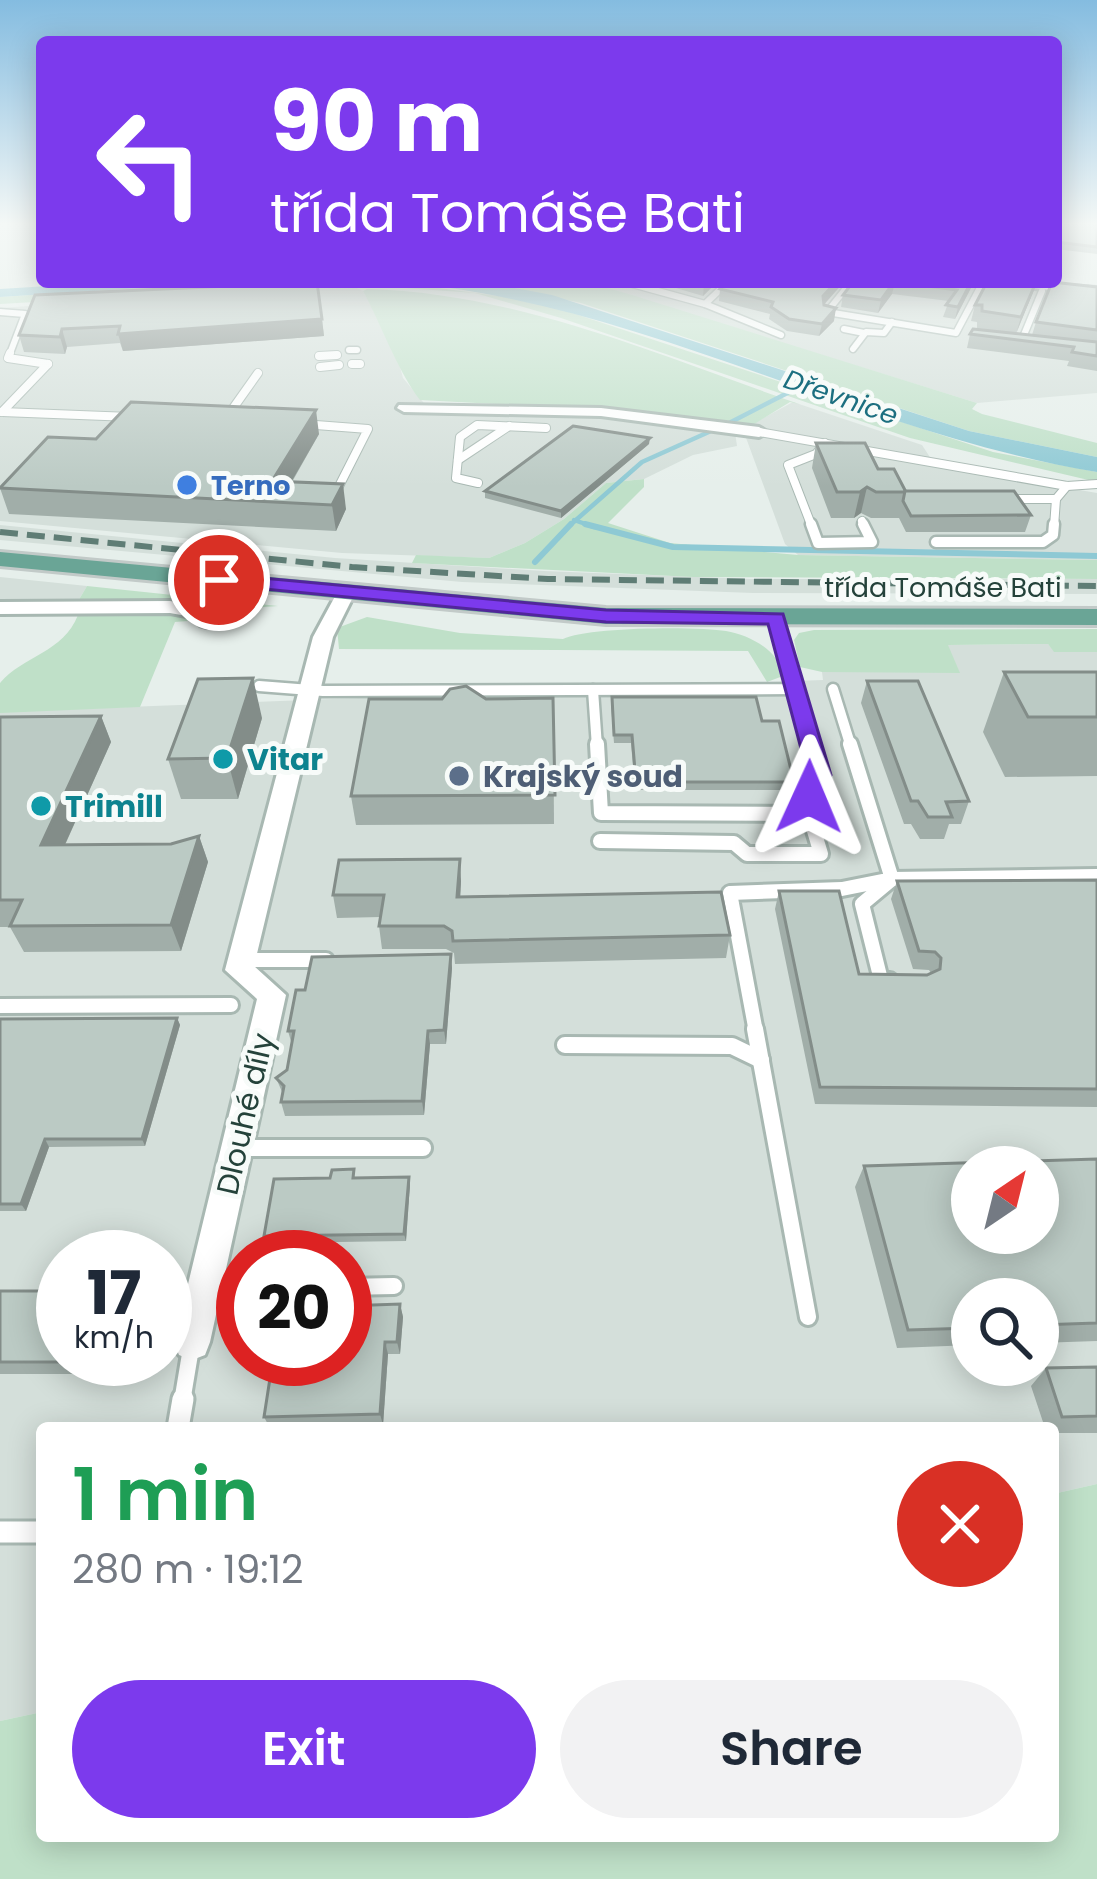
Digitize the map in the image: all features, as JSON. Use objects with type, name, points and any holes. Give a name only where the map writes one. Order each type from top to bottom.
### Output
[{"type":"main road","name":"třída Tomáše Bati","points":[[0,559],[606,616],[1097,617]]},
{"type":"street","points":[[404,408],[548,420],[654,416],[759,432]]},
{"type":"street","points":[[240,965],[323,637],[346,593]]},
{"type":"street","points":[[0,608],[170,607],[209,614],[207,621]]},
{"type":"street","name":"Dlouhé díly","points":[[192,1342],[272,995],[240,965]]},
{"type":"lane","points":[[0,312],[25,314],[8,358],[48,364],[1,413]]},
{"type":"lane","points":[[724,312],[781,335]]},
{"type":"lane","points":[[827,312],[978,336]]},
{"type":"lane","points":[[956,333],[967,312]]},
{"type":"lane","points":[[1021,341],[1033,312]]},
{"type":"lane","points":[[844,329],[884,333],[892,322]]},
{"type":"lane","points":[[853,349],[864,333]]},
{"type":"lane","points":[[1000,339],[1040,344]]},
{"type":"lane","points":[[337,358],[319,359],[337,358]]},
{"type":"lane","points":[[224,421],[258,373]]},
{"type":"lane","points":[[1,413],[137,417]]},
{"type":"lane","points":[[200,420],[244,422]]},
{"type":"lane","points":[[478,483],[456,478],[460,437],[477,425],[548,420]]},
{"type":"lane","points":[[288,423],[368,429],[330,505]]},
{"type":"lane","points":[[458,460],[509,426]]},
{"type":"lane","points":[[759,432],[1067,486],[1097,484]]},
{"type":"lane","points":[[825,443],[816,454],[788,465],[818,543],[872,542],[862,520]]},
{"type":"lane","points":[[936,542],[1043,542],[1053,535],[1056,499],[1067,486]]},
{"type":"lane","points":[[989,499],[1056,499]]},
{"type":"lane","points":[[600,842],[734,843],[748,854],[820,854],[809,814],[809,797],[819,775],[776,618]]},
{"type":"lane","points":[[259,686],[306,698],[795,689]]},
{"type":"lane","points":[[833,689],[892,879]]},
{"type":"lane","points":[[593,690],[601,813],[809,814]]},
{"type":"lane","points":[[707,894],[842,889],[892,879],[1097,876]]},
{"type":"lane","points":[[892,879],[862,904],[881,980],[903,980]]},
{"type":"lane","points":[[730,893],[808,1317]]},
{"type":"lane","points":[[240,965],[354,960]]},
{"type":"lane","points":[[0,1006],[231,1005]]},
{"type":"lane","points":[[565,1046],[732,1046],[761,1060]]},
{"type":"lane","points":[[237,1148],[423,1148]]},
{"type":"lane","points":[[372,1286],[394,1286]]},
{"type":"lane","points":[[204,1289],[216,1289]]},
{"type":"lane","points":[[179,1422],[185,1386]]},
{"type":"lane","points":[[0,1532],[36,1532]]},
{"type":"shaded area","points":[[0,312],[374,312],[395,349],[403,378],[428,408],[595,415],[735,432],[737,446],[693,455],[644,479],[606,483],[564,519],[489,558],[342,553],[0,521]]},
{"type":"shaded area","points":[[682,312],[1097,312],[1097,393],[977,403]]},
{"type":"shaded area","points":[[793,402],[922,445],[935,465],[1097,493],[1097,560],[798,555],[785,544],[745,435],[756,422]]},
{"type":"shaded area","points":[[0,525],[335,558],[544,571],[750,579],[1097,579],[1097,594],[753,593],[462,582],[0,540]]},
{"type":"shaded area","points":[[0,577],[87,586],[77,603],[0,603]]},
{"type":"shaded area","points":[[1048,644],[1055,652],[1097,652],[1097,1484],[1059,1493],[1059,1422],[36,1422],[36,1713],[0,1721],[0,712],[823,680],[822,672],[959,672],[947,645]]},
{"type":"green space","points":[[373,312],[522,312],[640,347],[799,404],[790,402],[751,426],[653,412],[420,400]]},
{"type":"green space","points":[[539,312],[568,312],[993,452],[1097,472],[1097,482],[910,438]]},
{"type":"green space","points":[[607,312],[685,312],[977,403],[972,409],[982,414],[1097,443],[1097,457],[969,431]]},
{"type":"green space","points":[[644,479],[644,487],[608,523],[670,543],[798,555],[1097,560],[1097,579],[693,577],[412,563],[416,555],[489,558],[564,519],[606,483]]},
{"type":"green space","points":[[87,586],[278,606],[212,611],[210,604],[77,603]]},
{"type":"green space","points":[[78,615],[183,615],[188,621],[175,622],[140,707],[0,713],[0,683],[63,638]]},
{"type":"green space","points":[[367,617],[460,633],[563,639],[642,629],[726,631],[762,646],[776,659],[783,676],[767,682],[748,651],[339,649],[337,628]]},
{"type":"green space","points":[[1097,629],[1097,652],[1054,652],[1048,644],[948,645],[960,673],[822,672],[800,667],[794,640],[799,633],[814,630]]},
{"type":"green space","points":[[1097,1484],[1097,1879],[0,1879],[0,1721],[36,1713],[36,1842],[1059,1842],[1059,1493]]},
{"type":"water","name":"Dřevnice","points":[[565,312],[603,312],[969,431],[1097,457],[1097,472],[919,428]]},
{"type":"building","points":[[28,312],[321,312],[322,319],[118,334],[120,326],[62,329],[60,337],[19,335]]},
{"type":"building","points":[[778,312],[833,312],[822,324],[789,319]]},
{"type":"building","points":[[986,312],[1023,312],[1021,317]]},
{"type":"building","points":[[1040,312],[1097,312],[1097,330],[1036,322]]},
{"type":"building","points":[[973,329],[1097,342],[1097,356],[1072,352],[1074,347],[970,334]]},
{"type":"building","points":[[131,402],[316,410],[272,481],[343,484],[332,505],[0,488],[48,437],[96,439]]},
{"type":"building","points":[[573,426],[650,438],[561,511],[485,491]]},
{"type":"building","points":[[816,443],[865,443],[878,469],[894,469],[906,492],[876,492],[867,487],[860,492],[837,492]]},
{"type":"building","points":[[905,491],[1014,491],[1031,515],[911,516],[903,501]]},
{"type":"building","points":[[1004,672],[1097,672],[1097,717],[1028,717]]},
{"type":"building","points":[[253,678],[227,758],[168,759],[198,679]]},
{"type":"building","points":[[867,681],[918,681],[969,801],[946,802],[952,817],[928,817],[918,801],[911,801]]},
{"type":"building","name":"Krajský soud","points":[[466,686],[486,699],[553,698],[555,795],[351,796],[369,699],[442,699],[450,689]]},
{"type":"building","points":[[612,697],[756,697],[762,721],[779,721],[794,782],[636,782],[632,735],[614,735]]},
{"type":"building","points":[[101,716],[41,845],[171,844],[199,836],[171,925],[10,926],[22,900],[0,900],[0,717]]},
{"type":"building","points":[[460,859],[457,897],[721,892],[730,935],[453,941],[452,931],[444,926],[379,926],[384,895],[333,895],[339,860]]},
{"type":"building","points":[[1097,880],[1097,1089],[820,1087],[779,891],[839,891],[859,974],[927,975],[940,969],[941,958],[935,952],[919,951],[897,881]]},
{"type":"building","points":[[451,954],[444,1030],[428,1031],[422,1101],[281,1102],[284,1086],[276,1078],[287,1070],[296,990],[305,990],[312,957]]},
{"type":"building","points":[[177,1018],[142,1139],[45,1139],[21,1204],[0,1204],[0,1019]]},
{"type":"building","points":[[1097,1159],[1097,1323],[1059,1324],[1059,1278],[951,1278],[951,1329],[908,1330],[864,1166],[951,1163],[951,1254],[1059,1254],[1059,1160]]},
{"type":"building","points":[[354,1169],[353,1178],[409,1177],[404,1234],[265,1230],[274,1179],[330,1178],[332,1170]]},
{"type":"building","points":[[0,1291],[36,1291],[36,1362],[0,1362]]},
{"type":"building","points":[[400,1304],[397,1342],[385,1342],[380,1414],[264,1417],[269,1386],[372,1386],[372,1305]]},
{"type":"building","points":[[1097,1367],[1097,1416],[1062,1417],[1052,1386],[1059,1386],[1059,1368]]},
{"type":"waterway","name":"Dřevnice","points":[[731,422],[805,384]]},
{"type":"waterway","points":[[575,520],[642,462],[711,431]]},
{"type":"waterway","points":[[569,526],[575,520]]},
{"type":"waterway","points":[[575,520],[587,524]]},
{"type":"waterway","points":[[587,524],[673,547],[1097,556]]},
{"type":"waterway","points":[[587,524],[594,527]]},
{"type":"waterway","points":[[535,562],[569,526]]},
{"type":"railway","points":[[0,532],[352,567],[548,579],[1097,586]]},
{"type":"place","name":"Terno","points":[[187,485]]},
{"type":"place","name":"Vitar","points":[[223,759]]},
{"type":"place","name":"Krajský soud","points":[[459,776]]},
{"type":"place","name":"Trimill","points":[[41,806]]},
{"type":"route","points":[[219,580],[606,616],[776,618],[819,775],[809,797]]}]
